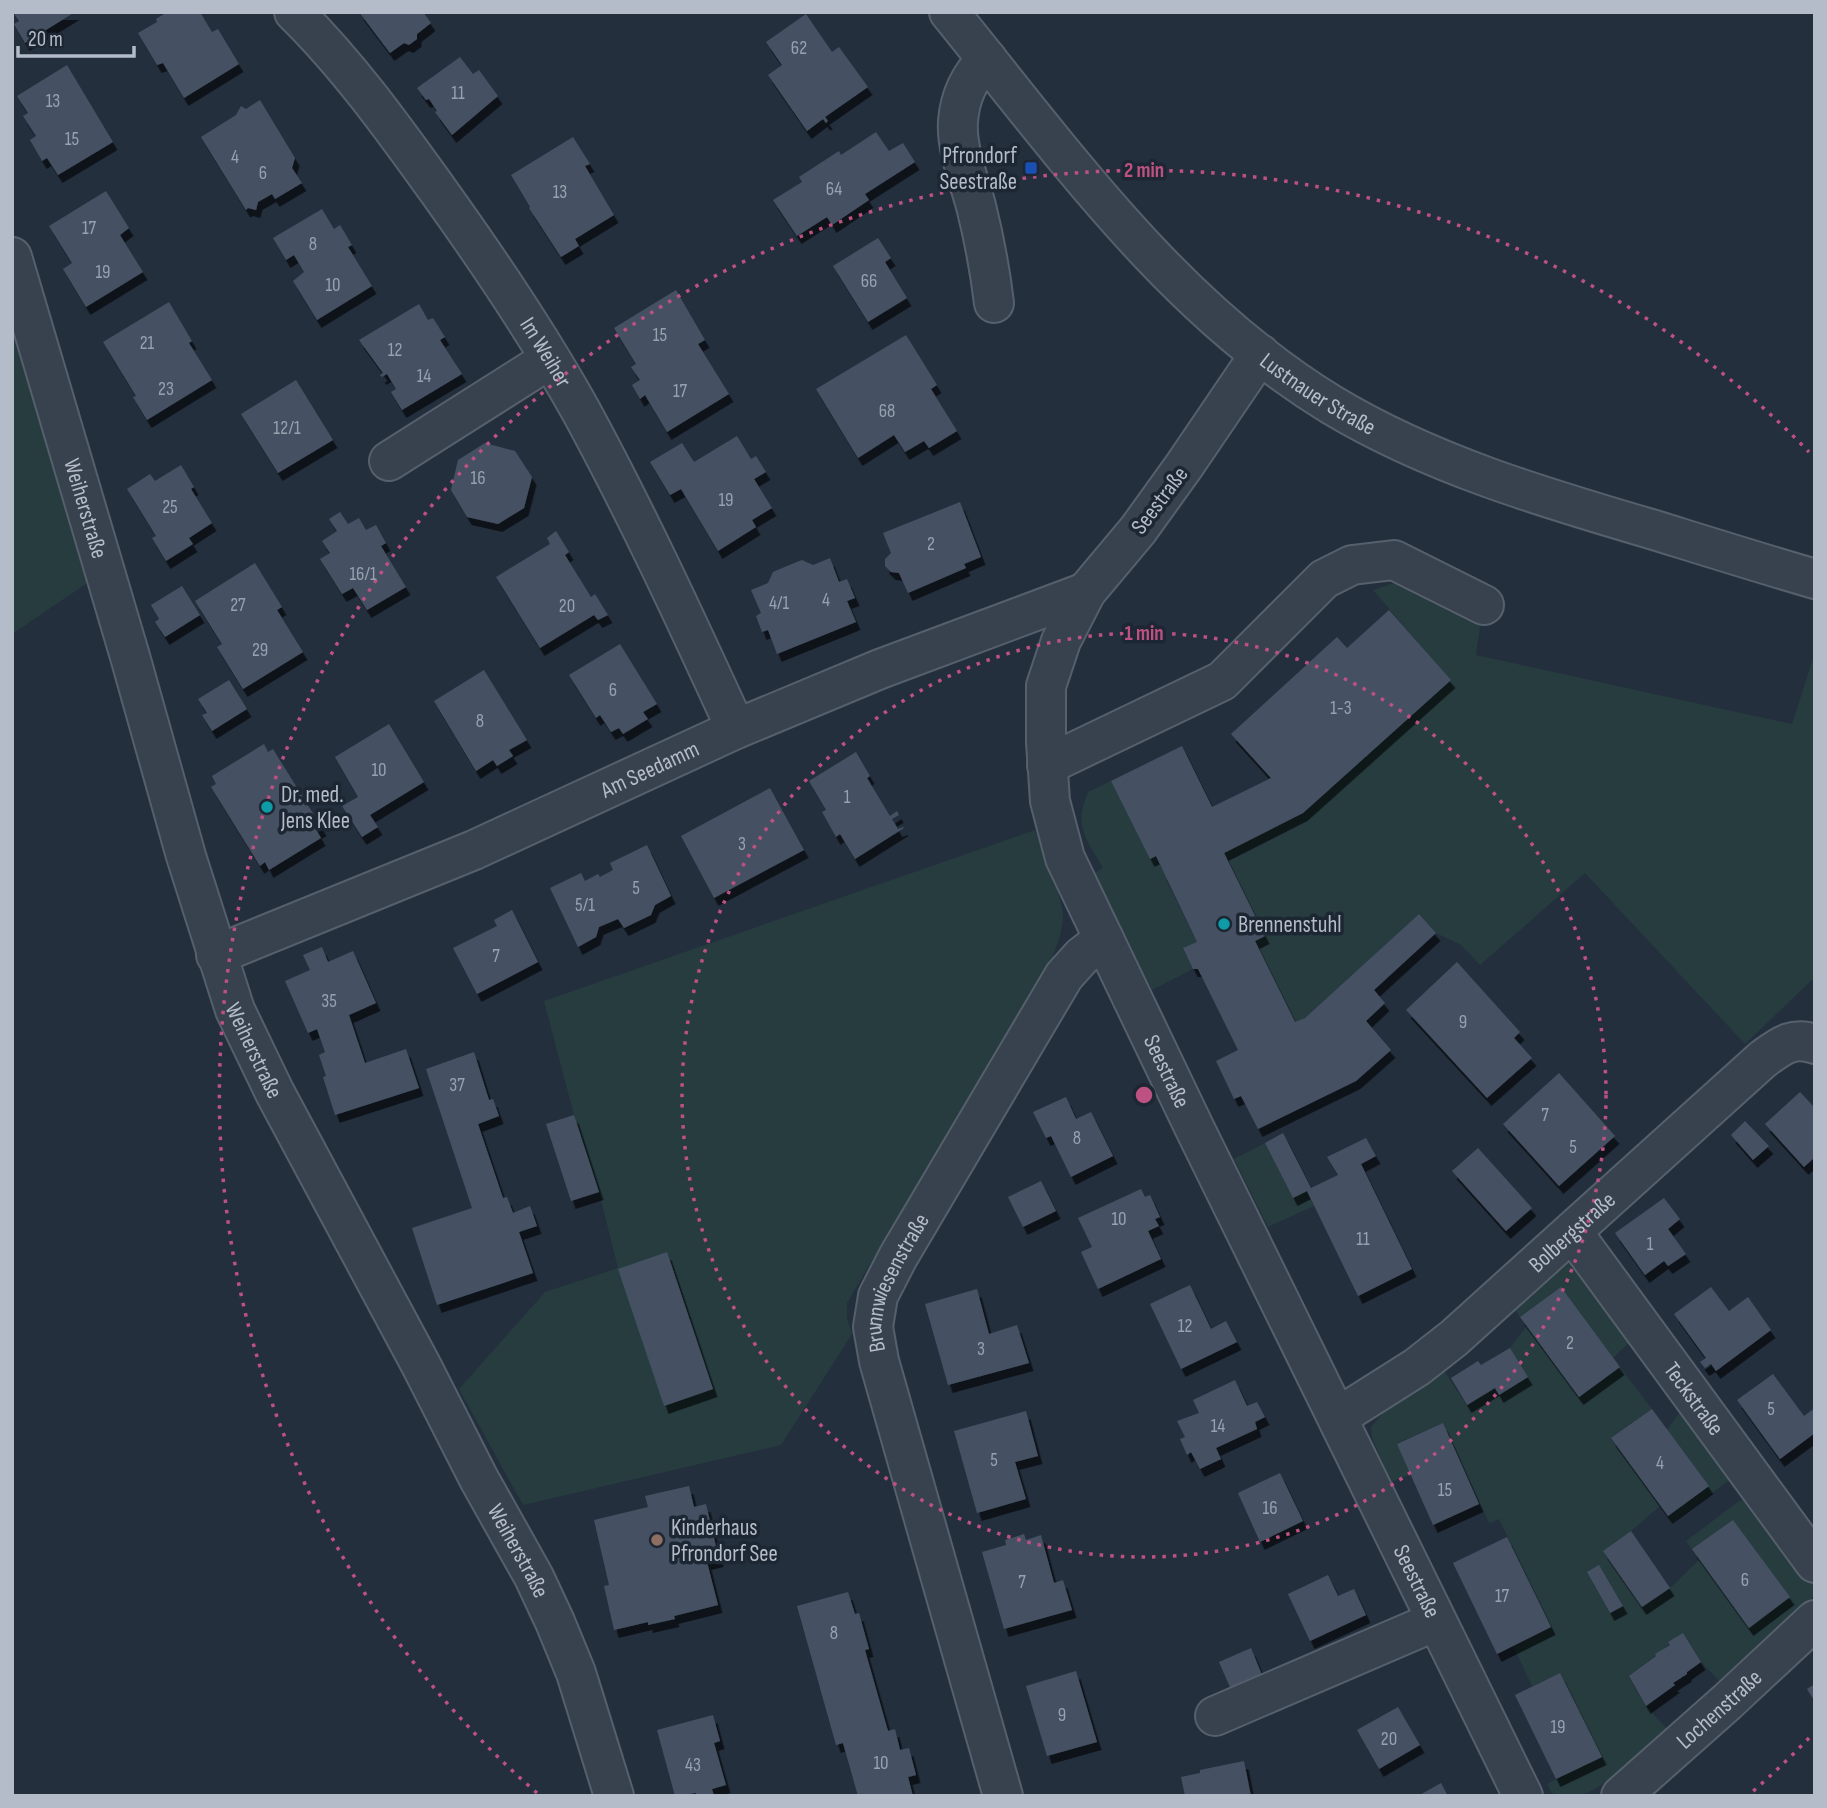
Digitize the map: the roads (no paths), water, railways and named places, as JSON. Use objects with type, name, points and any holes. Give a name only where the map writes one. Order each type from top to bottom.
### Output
[{"type":"street","name":"Im Weiher","points":[[294,12],[407,146],[550,359],[579,408],[635,516],[736,729]]},
{"type":"street","name":"Lustnauer Straße","points":[[949,12],[1102,202],[1128,230],[1197,300],[1260,354],[1331,405],[1367,425],[1476,472],[1561,504],[1815,579]]},
{"type":"street","points":[[987,59],[973,73],[962,96],[957,124],[988,263],[994,303]]},
{"type":"street","name":"Weiherstraße","points":[[12,257],[216,955],[235,1010],[260,1063],[479,1479],[534,1577],[576,1673],[614,1796]]},
{"type":"street","name":"Seestraße","points":[[1260,354],[1185,466],[1138,530],[1086,592],[1060,641],[1046,686],[1050,801],[1065,858],[1182,1104],[1523,1796]]},
{"type":"street","points":[[389,461],[550,359]]},
{"type":"street","points":[[1047,765],[1222,681],[1324,579],[1352,565],[1394,560],[1484,605]]},
{"type":"street","name":"Am Seedamm","points":[[216,955],[474,850],[736,729],[880,669],[1086,592]]},
{"type":"street","name":"Brunnwiesenstraße","points":[[1003,1796],[879,1361],[873,1327],[878,1296],[898,1257],[1030,1031],[1064,976],[1082,956],[1104,939]]},
{"type":"street","name":"Bolbergstraße","points":[[1338,1417],[1418,1367],[1454,1338],[1763,1059],[1782,1046],[1808,1042]]},
{"type":"street","name":"Teckstraße","points":[[1573,1233],[1815,1563]]},
{"type":"street","name":"Lochenstraße","points":[[1621,1796],[1815,1620]]},
{"type":"street","points":[[1215,1716],[1436,1621]]},
{"type":"place","name":"Pfrondorf Seestraße","points":[[1031,168]]},
{"type":"place","name":"Dr. med. Jens Klee","points":[[267,807]]},
{"type":"place","name":"Brennenstuhl","points":[[1224,924]]},
{"type":"place","name":"Kinderhaus Pfrondorf See","points":[[657,1540]]}]
